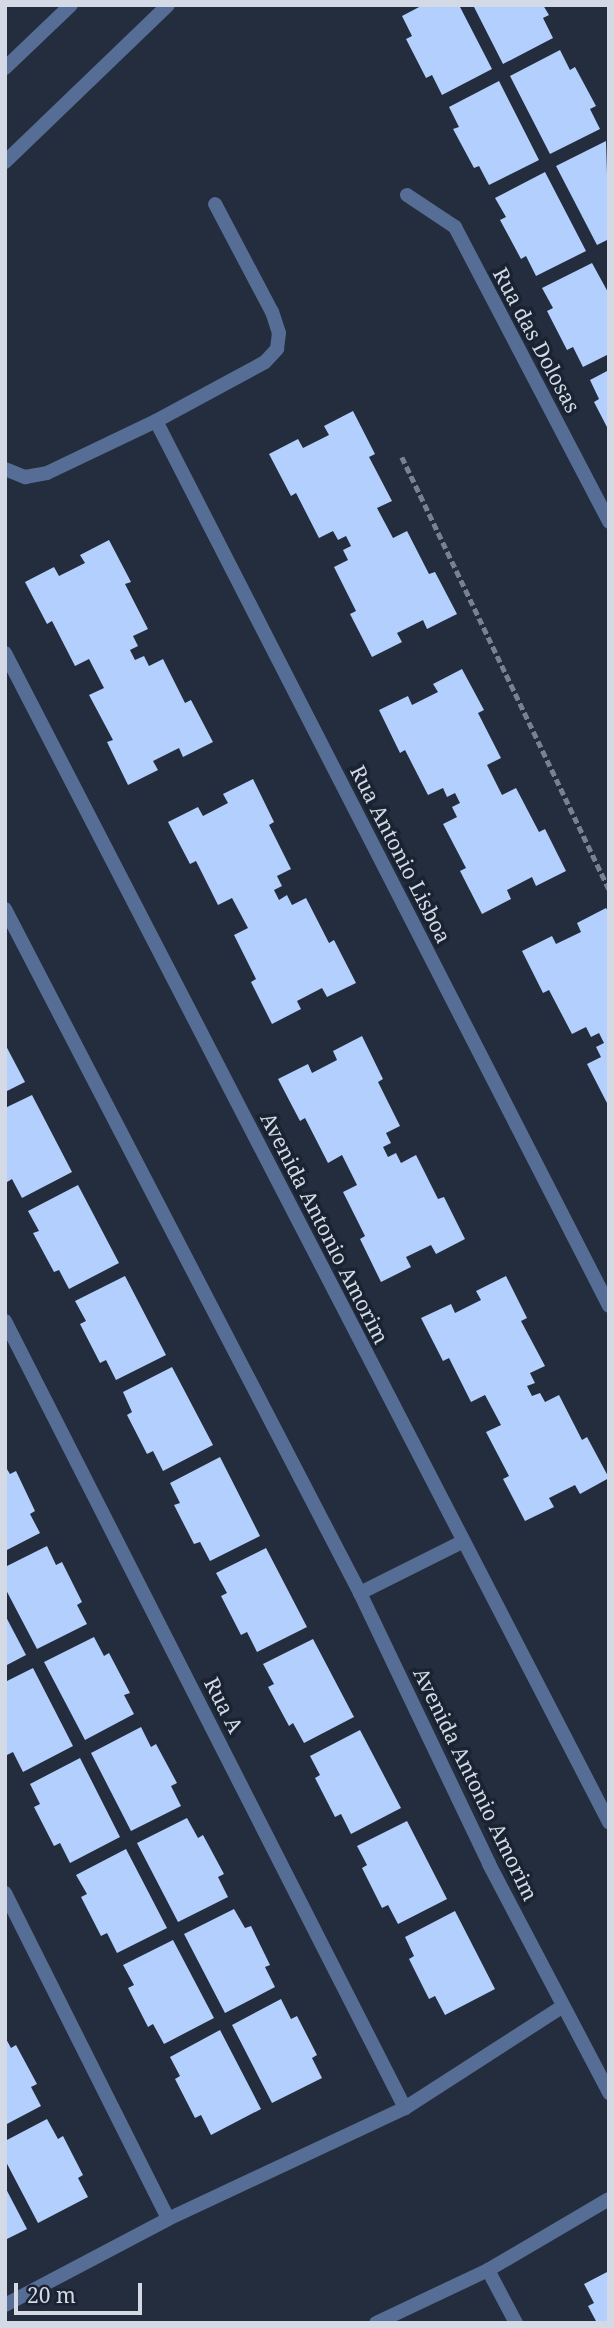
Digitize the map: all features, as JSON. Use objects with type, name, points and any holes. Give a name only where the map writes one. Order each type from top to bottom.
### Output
[{"type":"street","points":[[5,68],[71,5]]},
{"type":"street","points":[[5,162],[168,5]]},
{"type":"street","name":"Rua das Dolosas","points":[[407,195],[454,227],[609,522]]},
{"type":"street","points":[[5,469],[25,477],[47,473],[156,421],[265,362],[277,349],[279,333],[272,312],[215,204]]},
{"type":"street","name":"Rua Antonio Lisboa","points":[[156,421],[609,1306]]},
{"type":"street","name":"Avenida Antonio Amorim","points":[[5,653],[609,1822]]},
{"type":"street","name":"Avenida Antonio Amorim","points":[[5,909],[360,1593],[489,1864],[609,2093]]},
{"type":"street","name":"Rua A","points":[[5,1321],[405,2108]]},
{"type":"street","points":[[360,1593],[462,1542]]},
{"type":"street","points":[[5,1893],[168,2219]]},
{"type":"street","points":[[5,2305],[168,2219],[405,2108],[563,2006]]},
{"type":"street","points":[[376,2323],[488,2270],[609,2199]]},
{"type":"street","points":[[488,2270],[516,2323]]},
{"type":"path","points":[[402,457],[609,889]]},
{"type":"building","points":[[423,5],[459,5],[492,69],[442,95],[432,75],[426,78],[406,39],[412,36],[402,16]]},
{"type":"building","points":[[473,5],[543,5],[549,15],[543,18],[553,38],[503,64]]},
{"type":"building","points":[[560,50],[570,70],[575,67],[596,106],[590,109],[600,129],[550,154],[510,76]]},
{"type":"building","points":[[499,81],[539,160],[489,185],[479,166],[474,168],[453,129],[459,127],[449,107]]},
{"type":"building","points":[[606,141],[609,239],[597,245],[556,166]]},
{"type":"building","points":[[545,172],[586,251],[536,276],[526,256],[521,259],[500,220],[506,217],[495,198]]},
{"type":"building","points":[[592,263],[609,294],[609,354],[583,367],[573,347],[567,350],[547,311],[553,308],[542,288]]},
{"type":"building","points":[[609,370],[609,431],[594,402],[599,399],[590,380]]},
{"type":"building","points":[[353,411],[375,454],[369,457],[392,501],[377,508],[393,538],[407,531],[429,574],[435,572],[457,614],[427,629],[423,620],[397,633],[402,642],[372,657],[350,614],[356,611],[334,567],[348,560],[343,550],[351,546],[346,536],[338,540],[333,531],[319,538],[296,493],[291,496],[269,454],[298,439],[303,448],[329,435],[324,426]]},
{"type":"building","points":[[109,540],[131,582],[125,584],[148,629],[133,636],[138,646],[130,650],[135,660],[144,656],[149,666],[163,659],[185,703],[191,700],[213,742],[183,757],[179,748],[153,761],[158,770],[128,785],[107,742],[113,740],[89,695],[104,688],[89,659],[75,666],[52,621],[47,624],[25,582],[54,567],[59,576],[85,563],[80,555]]},
{"type":"building","points":[[462,669],[484,710],[478,713],[501,758],[487,765],[502,795],[516,788],[539,832],[545,829],[566,871],[536,886],[532,877],[507,890],[511,899],[482,914],[460,871],[466,868],[443,824],[457,817],[452,807],[460,803],[455,793],[447,797],[443,788],[428,795],[405,750],[400,753],[379,710],[408,696],[412,705],[438,692],[433,684]]},
{"type":"building","points":[[253,779],[274,822],[269,825],[291,869],[277,876],[282,886],[274,890],[279,900],[287,895],[292,905],[306,898],[329,943],[334,940],[356,983],[327,997],[322,988],[297,1001],[301,1009],[272,1024],[251,982],[256,979],[234,935],[248,928],[232,898],[218,905],[196,861],[190,864],[168,822],[198,807],[203,816],[228,803],[223,794]]},
{"type":"building","points":[[606,908],[609,913],[609,1107],[587,1064],[601,1057],[596,1047],[604,1043],[599,1033],[591,1037],[586,1027],[572,1034],[549,990],[543,993],[522,951],[552,936],[556,944],[581,932],[577,923]]},
{"type":"building","points":[[362,1036],[383,1079],[378,1082],[400,1126],[386,1133],[391,1143],[383,1147],[388,1157],[396,1153],[401,1163],[416,1155],[438,1199],[444,1197],[465,1239],[436,1254],[431,1245],[406,1257],[411,1267],[381,1282],[360,1239],[365,1236],[343,1192],[357,1185],[342,1155],[328,1163],[305,1118],[300,1121],[278,1079],[308,1064],[312,1073],[337,1060],[333,1051]]},
{"type":"building","points":[[5,1044],[25,1082],[5,1092]]},
{"type":"building","points":[[32,1095],[72,1172],[22,1198],[12,1179],[7,1182],[5,1179],[5,1108]]},
{"type":"building","points":[[78,1185],[119,1263],[69,1289],[59,1270],[54,1272],[33,1233],[39,1231],[28,1211]]},
{"type":"building","points":[[125,1276],[166,1355],[116,1380],[106,1360],[100,1363],[80,1324],[86,1321],[75,1301]]},
{"type":"building","points":[[506,1276],[527,1318],[521,1321],[545,1366],[530,1373],[535,1383],[527,1386],[532,1396],[540,1393],[545,1402],[559,1395],[582,1440],[587,1437],[609,1478],[580,1494],[575,1485],[549,1498],[554,1507],[525,1521],[503,1479],[509,1476],[486,1432],[501,1425],[485,1395],[471,1402],[449,1358],[443,1361],[421,1318],[451,1304],[455,1313],[481,1300],[476,1291]]},
{"type":"building","points":[[172,1367],[213,1445],[163,1471],[153,1451],[147,1454],[127,1415],[132,1412],[123,1392]]},
{"type":"building","points":[[220,1457],[260,1536],[210,1561],[200,1542],[194,1544],[174,1505],[180,1503],[170,1483]]},
{"type":"building","points":[[5,1466],[10,1474],[16,1471],[35,1511],[30,1514],[40,1533],[5,1551]]},
{"type":"building","points":[[47,1546],[56,1565],[62,1562],[82,1602],[77,1605],[87,1624],[37,1649],[5,1588],[5,1567]]},
{"type":"building","points":[[266,1548],[307,1627],[257,1652],[247,1632],[241,1635],[221,1596],[227,1593],[216,1573]]},
{"type":"building","points":[[5,1615],[26,1655],[5,1666]]},
{"type":"building","points":[[94,1637],[104,1656],[109,1653],[130,1693],[124,1695],[134,1714],[85,1740],[44,1662]]},
{"type":"building","points":[[313,1639],[354,1717],[304,1743],[293,1723],[289,1726],[268,1687],[274,1684],[263,1664]]},
{"type":"building","points":[[33,1668],[73,1746],[23,1772],[13,1752],[7,1755],[5,1751],[5,1682]]},
{"type":"building","points":[[141,1727],[151,1747],[156,1744],[177,1783],[171,1786],[181,1806],[131,1831],[91,1753]]},
{"type":"building","points":[[360,1730],[401,1808],[351,1834],[341,1814],[335,1817],[315,1778],[320,1775],[310,1756]]},
{"type":"building","points":[[80,1758],[120,1837],[70,1863],[60,1843],[54,1846],[34,1807],[40,1804],[30,1784]]},
{"type":"building","points":[[187,1818],[198,1838],[203,1835],[224,1874],[218,1877],[228,1897],[178,1922],[137,1843]]},
{"type":"building","points":[[407,1821],[447,1899],[398,1924],[388,1905],[382,1908],[362,1868],[367,1865],[357,1846]]},
{"type":"building","points":[[126,1849],[167,1928],[117,1953],[107,1933],[101,1936],[81,1897],[87,1894],[76,1875]]},
{"type":"building","points":[[234,1909],[245,1928],[251,1926],[270,1965],[265,1967],[275,1987],[225,2013],[184,1934]]},
{"type":"building","points":[[455,1911],[495,1989],[445,2015],[435,1996],[429,1999],[409,1959],[414,1956],[405,1937]]},
{"type":"building","points":[[173,1940],[214,2018],[164,2044],[153,2024],[148,2027],[128,1988],[134,1985],[123,1965]]},
{"type":"building","points":[[281,1999],[291,2019],[297,2016],[317,2055],[312,2058],[322,2078],[272,2103],[232,2025]]},
{"type":"building","points":[[220,2030],[261,2109],[211,2135],[201,2115],[195,2118],[175,2079],[180,2076],[170,2057]]},
{"type":"building","points":[[5,2037],[11,2048],[16,2045],[37,2084],[31,2087],[41,2106],[5,2125]]},
{"type":"building","points":[[47,2119],[58,2139],[63,2136],[83,2175],[78,2178],[88,2197],[38,2223],[5,2160],[5,2141]]},
{"type":"building","points":[[5,2187],[27,2229],[5,2240]]},
{"type":"building","points":[[609,2271],[609,2323],[597,2323],[588,2306],[594,2303],[584,2284]]}]
